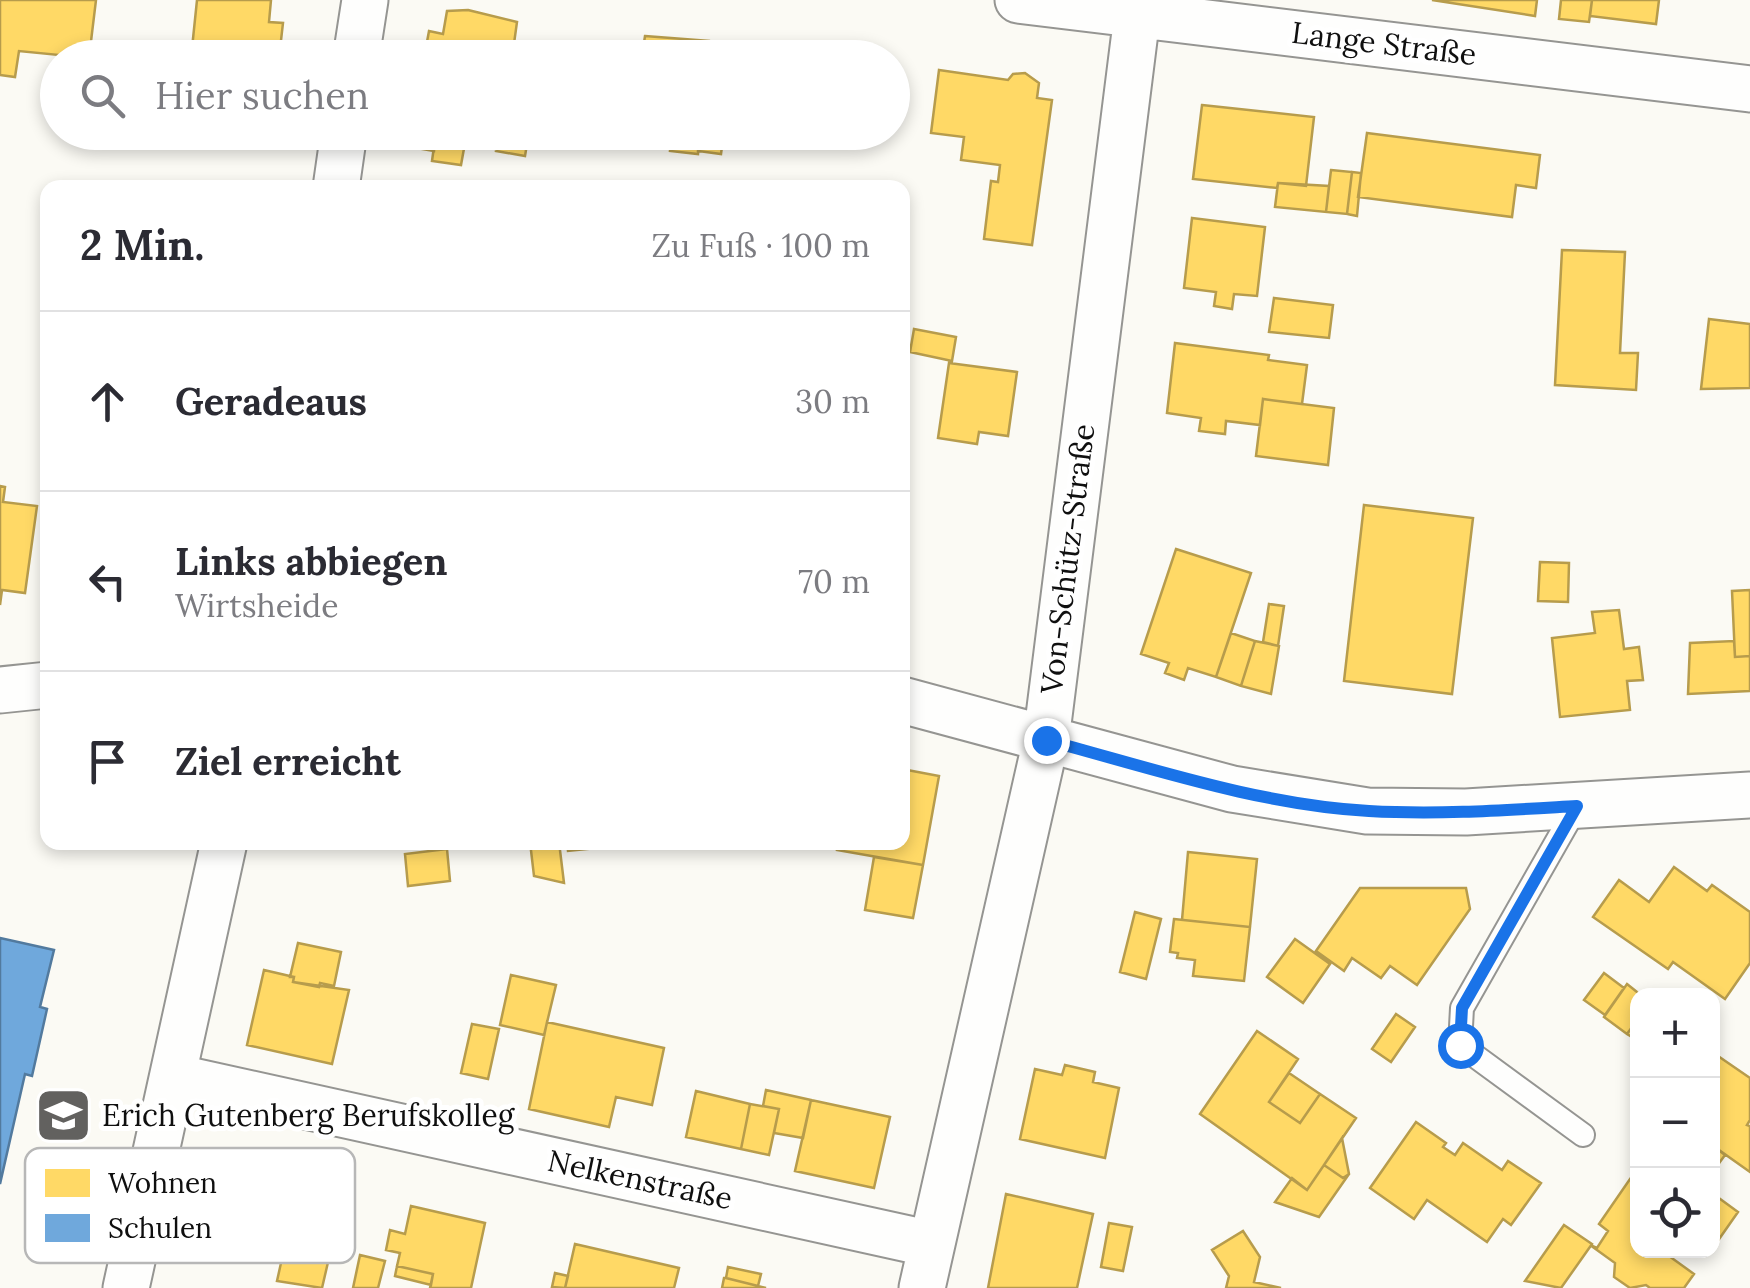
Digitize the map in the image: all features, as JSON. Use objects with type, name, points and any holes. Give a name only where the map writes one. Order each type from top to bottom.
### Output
[{"type":"street","points":[[359,40],[365,0]]},
{"type":"street","name":"Lange Straße","points":[[1018,0],[1138,7],[1750,88]]},
{"type":"street","name":"Von-Schütz-Straße","points":[[922,1288],[1046,740],[1138,7]]},
{"type":"street","points":[[337,180],[341,150]]},
{"type":"street","points":[[0,690],[40,686]]},
{"type":"street","points":[[910,702],[1232,789],[1366,811],[1466,812],[1750,796]]},
{"type":"street","points":[[158,1148],[222,850]]},
{"type":"street","name":"Nelkenstraße","points":[[174,1077],[931,1244]]},
{"type":"street","points":[[126,1288],[132,1263]]},
{"type":"lane","points":[[1577,806],[1462,1008],[1460,1045],[1583,1135]]},
{"type":"building: Wohnen","points":[[0,0],[96,0],[91,40],[40,40],[40,53],[19,51],[15,77],[0,75]]},
{"type":"building: Wohnen","points":[[197,0],[271,0],[269,22],[283,23],[281,40],[193,40]]},
{"type":"building: Wohnen","points":[[1432,0],[1537,0],[1535,16]]},
{"type":"building: Wohnen","points":[[1561,0],[1592,0],[1589,22],[1559,19]]},
{"type":"building: Wohnen","points":[[1592,0],[1659,0],[1656,24],[1590,16]]},
{"type":"building: Wohnen","points":[[468,10],[517,22],[514,40],[427,40],[429,31],[443,34],[447,11]]},
{"type":"building: Wohnen","points":[[645,36],[696,40],[644,40]]},
{"type":"building: Wohnen","points":[[939,70],[1008,80],[1013,74],[1025,73],[1039,83],[1037,98],[1052,100],[1032,245],[984,239],[991,181],[998,182],[1000,165],[961,160],[964,137],[931,133]]},
{"type":"building: Wohnen","points":[[1202,105],[1314,117],[1306,186],[1278,183],[1277,188],[1193,179]]},
{"type":"building: Wohnen","points":[[1367,133],[1540,155],[1536,188],[1516,185],[1512,217],[1358,197]]},
{"type":"building: Wohnen","points":[[434,150],[464,150],[461,165],[432,161]]},
{"type":"building: Wohnen","points":[[496,150],[526,150],[525,156]]},
{"type":"building: Wohnen","points":[[670,150],[698,150],[698,154]]},
{"type":"building: Wohnen","points":[[1331,170],[1352,172],[1347,214],[1326,212]]},
{"type":"building: Wohnen","points":[[1352,172],[1361,173],[1357,216],[1347,214]]},
{"type":"building: Wohnen","points":[[1278,183],[1329,186],[1326,212],[1275,207]]},
{"type":"building: Wohnen","points":[[1192,218],[1265,227],[1257,296],[1234,294],[1232,309],[1214,306],[1216,292],[1184,288]]},
{"type":"building: Wohnen","points":[[1562,250],[1625,252],[1620,353],[1638,353],[1636,390],[1555,385]]},
{"type":"building: Wohnen","points":[[1274,298],[1333,305],[1329,338],[1269,332]]},
{"type":"building: Wohnen","points":[[1709,319],[1750,324],[1750,388],[1701,389]]},
{"type":"building: Wohnen","points":[[914,329],[956,337],[952,361],[910,352]]},
{"type":"building: Wohnen","points":[[1175,343],[1269,355],[1268,360],[1307,365],[1302,404],[1263,399],[1260,425],[1226,421],[1225,434],[1199,431],[1201,418],[1167,413]]},
{"type":"building: Wohnen","points":[[949,363],[1017,372],[1008,436],[979,432],[977,444],[938,438]]},
{"type":"building: Wohnen","points":[[1263,399],[1334,408],[1328,465],[1256,456]]},
{"type":"building: Wohnen","points":[[0,486],[5,487],[3,502],[37,506],[25,593],[2,590],[0,605]]},
{"type":"building: Wohnen","points":[[1364,505],[1473,518],[1452,694],[1344,681]]},
{"type":"building: Wohnen","points":[[1176,549],[1251,573],[1216,677],[1188,668],[1184,680],[1165,673],[1169,663],[1141,654]]},
{"type":"building: Wohnen","points":[[1540,562],[1569,563],[1568,602],[1538,601]]},
{"type":"building: Wohnen","points":[[1750,590],[1750,656],[1735,657],[1732,591]]},
{"type":"building: Wohnen","points":[[1269,604],[1284,606],[1278,646],[1263,642]]},
{"type":"building: Wohnen","points":[[1619,610],[1624,649],[1639,647],[1643,680],[1627,681],[1630,710],[1560,717],[1552,638],[1595,633],[1592,612]]},
{"type":"building: Wohnen","points":[[1231,633],[1255,641],[1241,686],[1216,677]]},
{"type":"building: Wohnen","points":[[1255,641],[1279,646],[1271,694],[1241,686]]},
{"type":"building: Wohnen","points":[[1734,641],[1735,657],[1750,656],[1750,691],[1688,694],[1690,643]]},
{"type":"building: Wohnen","points":[[910,771],[939,776],[923,865],[837,850],[910,850]]},
{"type":"building: Wohnen","points":[[447,850],[450,881],[408,886],[405,854]]},
{"type":"building: Wohnen","points":[[531,850],[560,850],[564,883],[534,876]]},
{"type":"building: Wohnen","points":[[1188,852],[1257,859],[1250,927],[1182,920]]},
{"type":"building: Wohnen","points":[[874,857],[923,865],[913,918],[865,910]]},
{"type":"building: Wohnen","points":[[1674,867],[1707,891],[1712,885],[1750,912],[1750,963],[1725,999],[1720,995],[1720,988],[1710,988],[1673,962],[1668,969],[1593,917],[1619,880],[1649,902]]},
{"type":"building: Wohnen","points":[[1360,888],[1466,888],[1470,909],[1417,985],[1390,966],[1381,978],[1352,958],[1344,971],[1316,951]]},
{"type":"building: Wohnen","points":[[1135,912],[1161,919],[1146,979],[1120,972]]},
{"type":"building: Wohnen","points":[[1174,919],[1250,927],[1244,981],[1193,976],[1195,960],[1177,958],[1178,953],[1170,952]]},
{"type":"building: Wohnen","points":[[1295,939],[1330,964],[1303,1003],[1267,977]]},
{"type":"building: Wohnen","points":[[298,943],[341,952],[334,986],[293,982],[294,977],[290,977]]},
{"type":"building: Wohnen","points":[[264,970],[294,977],[293,982],[349,990],[332,1064],[247,1045]]},
{"type":"building: Wohnen","points":[[1604,973],[1624,988],[1605,1015],[1584,1000]]},
{"type":"building: Wohnen","points":[[511,975],[556,985],[544,1035],[500,1025]]},
{"type":"building: Wohnen","points":[[1627,984],[1632,988],[1627,1034],[1604,1017]]},
{"type":"building: Wohnen","points":[[1396,1014],[1415,1027],[1391,1062],[1372,1049]]},
{"type":"building: Wohnen","points":[[547,1022],[664,1048],[652,1105],[616,1097],[609,1127],[529,1109]]},
{"type":"building: Wohnen","points":[[472,1024],[499,1029],[488,1079],[461,1073]]},
{"type":"building: Wohnen","points":[[1257,1031],[1298,1059],[1269,1102],[1300,1123],[1320,1094],[1356,1118],[1307,1190],[1200,1114]]},
{"type":"building: Wohnen","points":[[1720,1057],[1750,1078],[1750,1172],[1720,1151]]},
{"type":"building: Wohnen","points":[[1065,1065],[1095,1072],[1093,1082],[1119,1088],[1105,1158],[1020,1139],[1035,1069],[1062,1075]]},
{"type":"building: Wohnen","points":[[1289,1073],[1320,1094],[1300,1123],[1269,1102]]},
{"type":"building: Wohnen","points":[[766,1090],[811,1100],[803,1138],[774,1133],[779,1109],[763,1106]]},
{"type":"building: Wohnen","points":[[696,1091],[750,1104],[741,1149],[686,1137]]},
{"type":"building: Wohnen","points":[[811,1100],[890,1117],[874,1188],[795,1171]]},
{"type":"building: Wohnen","points":[[750,1104],[779,1109],[769,1155],[741,1149]]},
{"type":"building: Wohnen","points":[[1416,1122],[1446,1143],[1443,1147],[1455,1155],[1463,1143],[1502,1170],[1508,1161],[1541,1183],[1511,1225],[1503,1219],[1487,1242],[1427,1200],[1414,1219],[1370,1188]]},
{"type":"building: Wohnen","points":[[1342,1138],[1349,1174],[1343,1178],[1324,1165]]},
{"type":"building: Wohnen","points":[[1324,1165],[1343,1178],[1349,1174],[1319,1217],[1275,1202],[1292,1178],[1307,1190]]},
{"type":"building: Wohnen","points":[[1630,1179],[1630,1258],[1672,1258],[1694,1274],[1684,1288],[1630,1288],[1614,1277],[1615,1263],[1590,1245],[1597,1248],[1608,1231],[1599,1224]]},
{"type":"building: Wohnen","points":[[1006,1194],[1093,1214],[1077,1288],[988,1288]]},
{"type":"building: Wohnen","points":[[1720,1199],[1738,1212],[1720,1238]]},
{"type":"building: Wohnen","points":[[411,1206],[485,1223],[471,1288],[430,1288],[433,1274],[397,1266],[400,1253],[386,1250],[390,1230],[405,1234]]},
{"type":"building: Wohnen","points":[[1109,1223],[1132,1227],[1123,1271],[1101,1267]]},
{"type":"building: Wohnen","points":[[1564,1225],[1592,1244],[1561,1288],[1525,1281]]},
{"type":"building: Wohnen","points":[[1243,1231],[1260,1257],[1254,1282],[1281,1288],[1226,1288],[1229,1276],[1212,1250]]},
{"type":"building: Wohnen","points":[[575,1244],[679,1268],[674,1288],[565,1288]]},
{"type":"building: Wohnen","points":[[360,1255],[385,1261],[378,1288],[353,1288]]},
{"type":"building: Wohnen","points":[[281,1263],[328,1263],[322,1288],[277,1281]]},
{"type":"building: Wohnen","points":[[397,1266],[433,1274],[431,1285],[395,1276]]},
{"type":"building: Wohnen","points":[[728,1267],[761,1274],[758,1286],[726,1278]]},
{"type":"building: Wohnen","points":[[555,1273],[568,1276],[565,1288],[552,1287]]},
{"type":"building: Wohnen","points":[[726,1278],[766,1288],[722,1288]]},
{"type":"building: Schulen","points":[[0,938],[54,950],[40,1007],[47,1009],[32,1076],[25,1074],[0,1184]]},
{"type":"place","name":"Erich Gutenberg Berufskolleg","points":[[63,1116]]},
{"type":"route","points":[[1046,740],[1232,789],[1366,811],[1466,812],[1577,806],[1462,1008],[1460,1045]]}]
